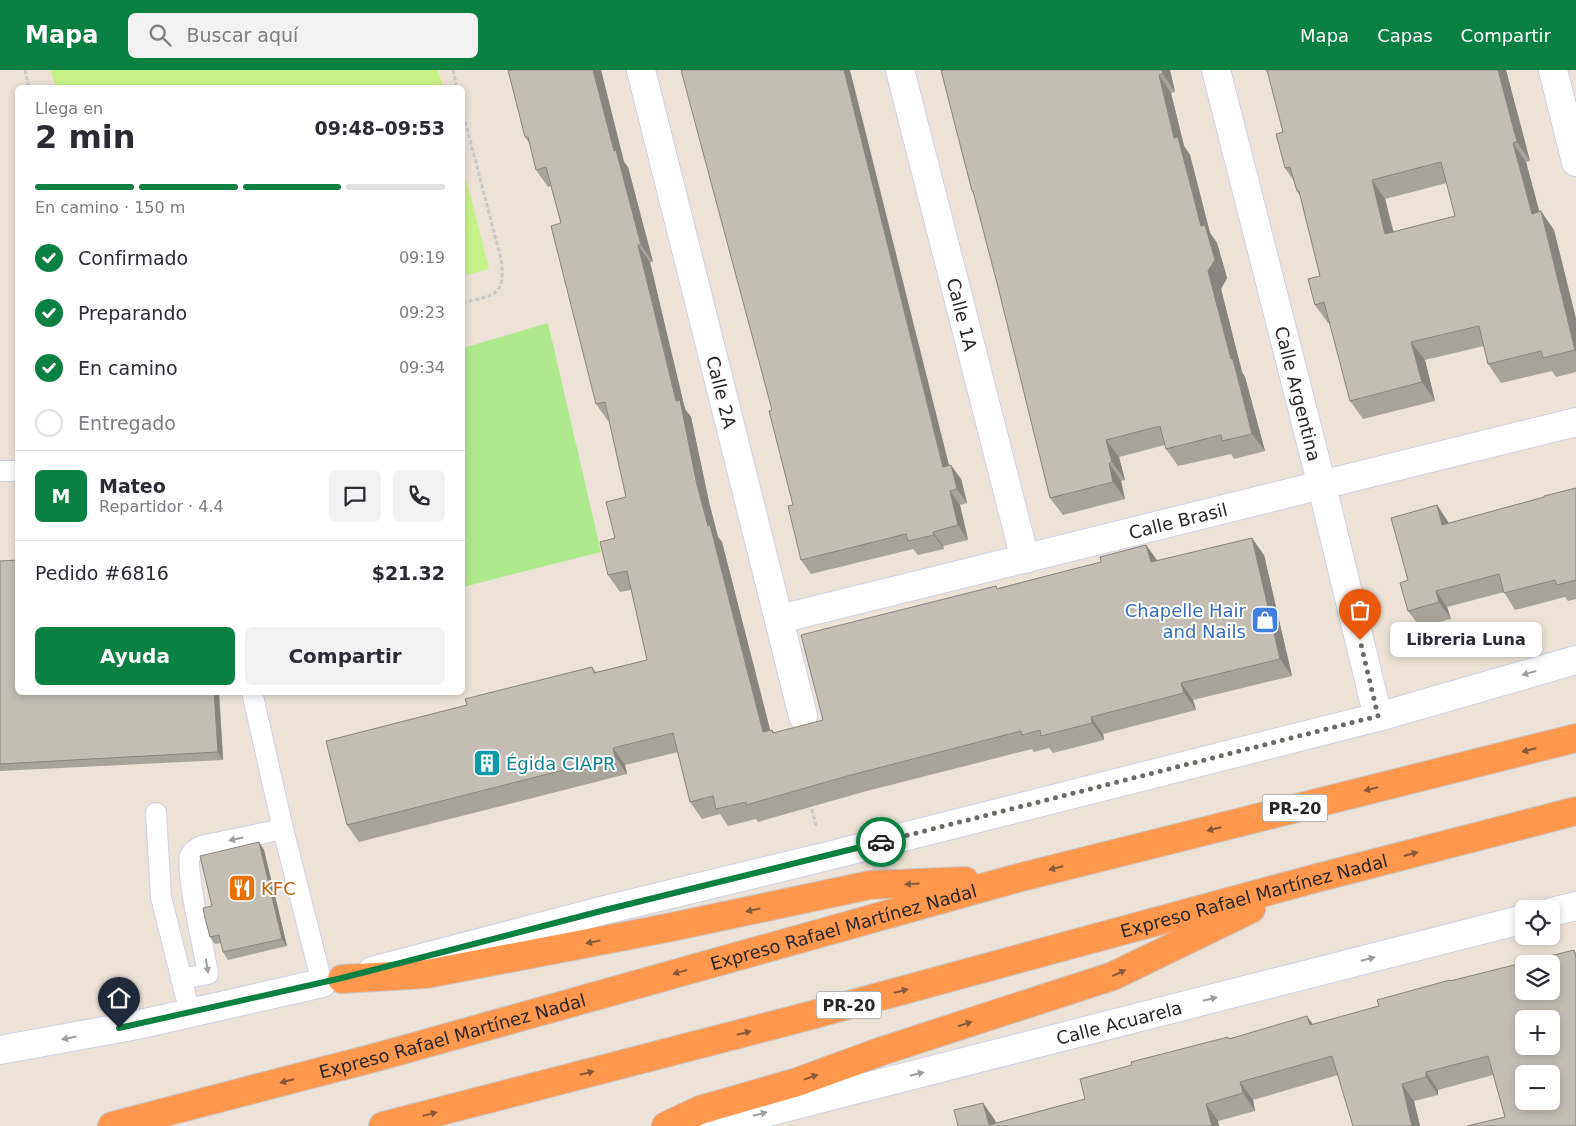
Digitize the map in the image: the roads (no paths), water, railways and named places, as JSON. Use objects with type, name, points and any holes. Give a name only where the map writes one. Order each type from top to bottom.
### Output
[{"type":"highway","name":"Expreso Rafael Martínez Nadal","points":[[112,1126],[381,1056],[1014,879],[1576,738]]},
{"type":"highway","name":"Expreso Rafael Martínez Nadal","points":[[382,1126],[797,1019],[1313,879],[1576,811]]},
{"type":"highway","points":[[332,981],[426,974],[667,928],[870,886],[1014,879]]},
{"type":"highway","points":[[666,1126],[700,1110],[798,1082],[882,1051],[1113,976],[1313,879]]},
{"type":"street","name":"Calle 2A","points":[[641,70],[803,716]]},
{"type":"street","name":"Calle 1A","points":[[900,70],[1025,559]]},
{"type":"street","name":"Calle Argentina","points":[[1216,70],[1322,486],[1378,716]]},
{"type":"street","points":[[1553,70],[1576,162]]},
{"type":"street","name":"Calle Brasil","points":[[780,619],[1576,422]]},
{"type":"street","points":[[0,1050],[119,1028],[332,981],[605,910],[824,857],[1378,716],[1576,660]]},
{"type":"street","points":[[1560,910],[1576,906]]},
{"type":"street","name":"Calle Acuarela","points":[[713,1126],[1515,921]]},
{"type":"lane","points":[[0,471],[15,470]]},
{"type":"lane","points":[[253,695],[283,829],[332,981]]},
{"type":"lane","points":[[156,814],[161,897],[190,1013]]},
{"type":"lane","points":[[181,979],[208,974],[190,875],[189,858],[193,851],[201,846],[283,829]]},
{"type":"place","name":"Chapelle Hair and Nails","points":[[1265,620]]},
{"type":"place","name":"Libreria Luna","points":[[1360,640]]},
{"type":"place","name":"Égida CIAPR","points":[[487,763]]},
{"type":"place","name":"KFC","points":[[242,888]]}]
